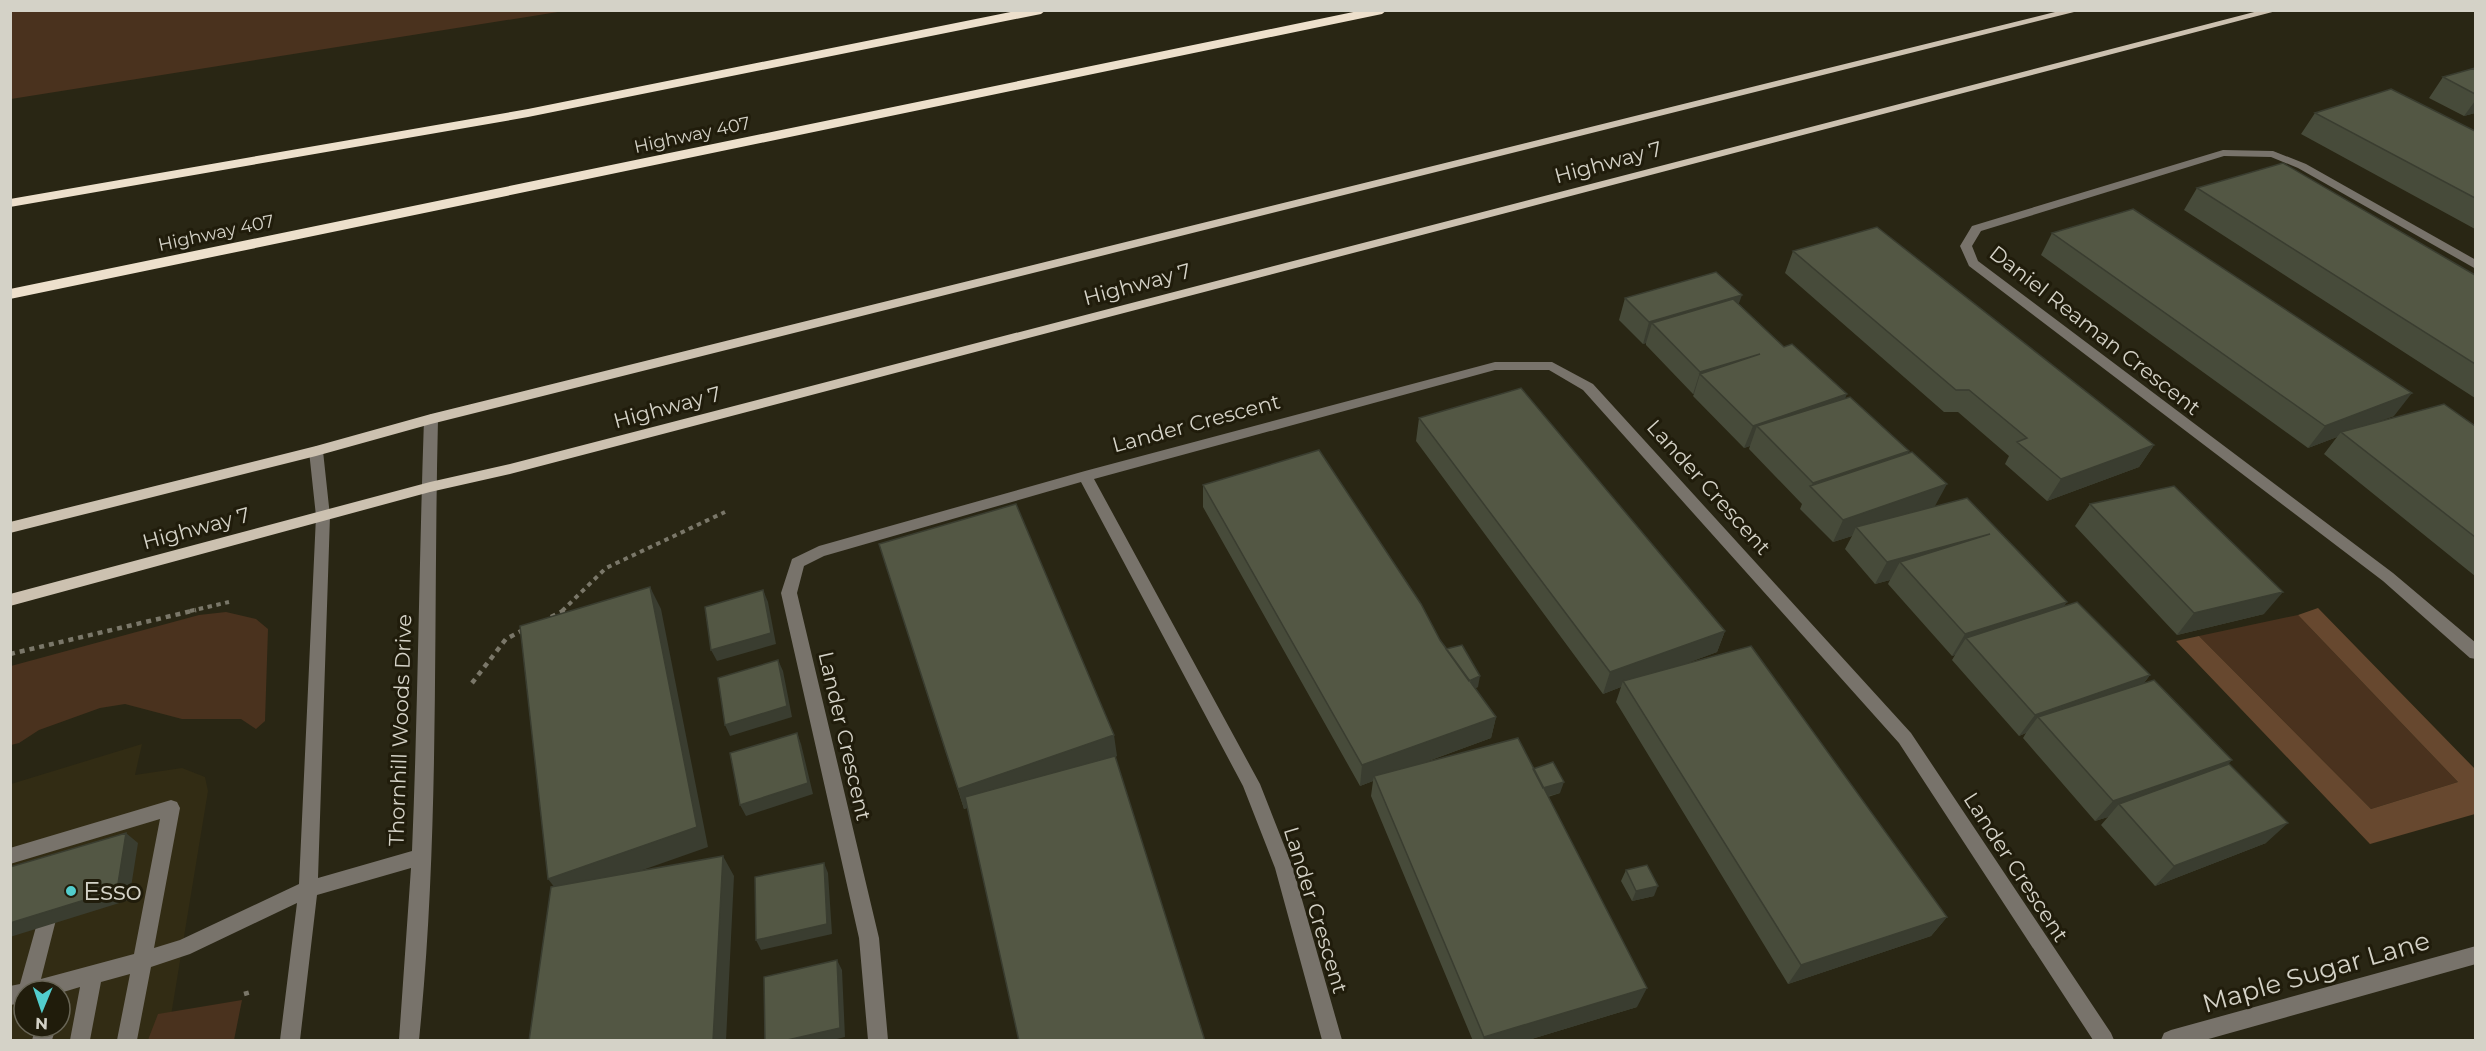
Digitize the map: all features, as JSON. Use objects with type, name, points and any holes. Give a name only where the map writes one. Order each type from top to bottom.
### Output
[{"type":"highway","points":[[10,203],[528,113],[1041,10]]},
{"type":"highway","name":"Highway 407","points":[[10,294],[1382,10]]},
{"type":"main road","name":"Highway 7","points":[[10,528],[316,452],[431,419],[2077,10]]},
{"type":"main road","name":"Highway 7","points":[[10,600],[430,487],[510,469],[2275,10]]},
{"type":"street","name":"Daniel Reaman Crescent","points":[[2475,265],[2302,166],[2273,154],[2223,153],[1976,229],[1966,246],[1973,263],[2388,578],[2475,653]]},
{"type":"street","name":"Lander Crescent","points":[[878,1041],[869,938],[789,593],[797,563],[819,552],[1085,476],[1495,366],[1552,366],[1588,387],[1905,738],[2104,1041]]},
{"type":"street","name":"Thornhill Woods Drive","points":[[409,1041],[427,696],[427,550],[431,419]]},
{"type":"street","points":[[290,1041],[308,889],[323,516],[316,452]]},
{"type":"street","name":"Lander Crescent","points":[[1085,476],[1251,784],[1284,868],[1332,1041]]},
{"type":"street","points":[[10,856],[171,808],[127,1041]]},
{"type":"street","points":[[63,860],[69,839]]},
{"type":"street","points":[[72,982],[183,948],[308,889],[420,857]]},
{"type":"street","points":[[31,979],[54,893]]},
{"type":"street","name":"Maple Sugar Lane","points":[[2171,1041],[2475,955]]},
{"type":"street","points":[[80,1041],[92,975]]},
{"type":"path","points":[[545,620],[565,610],[606,568],[726,512]]},
{"type":"path","points":[[10,654],[229,602]]},
{"type":"path","points":[[472,682],[506,639],[536,624]]},
{"type":"path","points":[[244,994],[251,992]]},
{"type":"shaded area","points":[[11,10],[564,10],[564,11],[11,99]]},
{"type":"shaded area","points":[[2318,608],[2475,769],[2475,814],[2370,844],[2176,641],[2199,636],[2371,809],[2458,782],[2298,615]]},
{"type":"shaded area","points":[[226,612],[256,619],[268,629],[265,721],[256,729],[241,719],[182,719],[125,704],[100,708],[39,730],[19,743],[11,745],[11,666],[199,615]]},
{"type":"shaded area","points":[[2298,615],[2458,782],[2371,809],[2199,636]]},
{"type":"shaded area","points":[[142,744],[135,775],[182,768],[205,777],[208,791],[167,1040],[11,1040],[11,784]]},
{"type":"shaded area","points":[[242,1000],[234,1040],[148,1040],[158,1014]]},
{"type":"building","points":[[2475,68],[2475,94],[2443,77]]},
{"type":"building","points":[[2391,89],[2475,131],[2475,198],[2315,113]]},
{"type":"building","points":[[2283,163],[2475,275],[2475,364],[2197,188]]},
{"type":"building","points":[[2133,209],[2412,393],[2325,426],[2052,233]]},
{"type":"building","points":[[1877,227],[2154,445],[2061,479],[2017,442],[2027,438],[1969,390],[1956,390],[1793,251]]},
{"type":"building","points":[[1716,272],[1742,295],[1649,322],[1625,298]]},
{"type":"building","points":[[1733,299],[1784,347],[1792,344],[1847,394],[1753,426],[1700,374],[1760,354],[1700,372],[1652,323]]},
{"type":"building","points":[[1521,388],[1725,631],[1610,672],[1419,418]]},
{"type":"building","points":[[1850,397],[1909,451],[1813,483],[1757,426]]},
{"type":"building","points":[[2444,404],[2475,426],[2475,537],[2341,432]]},
{"type":"building","points":[[1319,450],[1421,604],[1440,640],[1496,717],[1362,765],[1203,485]]},
{"type":"building","points":[[1912,452],[1947,484],[1843,520],[1810,486]]},
{"type":"building","points":[[2174,486],[2283,592],[2194,613],[2090,504]]},
{"type":"building","points":[[1967,498],[2067,602],[1965,634],[1900,562],[1990,534],[1887,562],[1856,527]]},
{"type":"building","points":[[1016,504],[1114,735],[958,789],[879,544]]},
{"type":"building","points":[[650,587],[697,827],[548,879],[520,626]]},
{"type":"building","points":[[763,590],[771,633],[711,650],[705,607]]},
{"type":"building","points":[[2077,602],[2150,675],[2035,715],[1966,638]]},
{"type":"building","points":[[1462,645],[1480,676],[1469,681],[1446,649]]},
{"type":"building","points":[[1751,646],[1947,917],[1801,965],[1623,681]]},
{"type":"building","points":[[778,660],[787,706],[725,725],[718,678]]},
{"type":"building","points":[[2154,680],[2232,760],[2113,801],[2038,717]]},
{"type":"building","points":[[797,733],[808,783],[740,805],[730,753]]},
{"type":"building","points":[[1518,738],[1647,988],[1484,1037],[1374,776]]},
{"type":"building","points":[[1115,756],[1205,1041],[1019,1041],[965,797]]},
{"type":"building","points":[[1553,762],[1564,782],[1543,788],[1533,769]]},
{"type":"building","points":[[2229,764],[2288,823],[2174,866],[2119,804]]},
{"type":"building","name":"Esso","points":[[126,833],[117,890],[10,923],[10,867]]},
{"type":"building","points":[[723,856],[713,1041],[529,1041],[551,887]]},
{"type":"building","points":[[824,863],[827,924],[756,940],[755,877]]},
{"type":"building","points":[[1647,865],[1658,886],[1636,891],[1626,870]]},
{"type":"building","points":[[837,960],[840,1028],[783,1041],[765,1041],[764,977]]},
{"type":"place","name":"Esso","points":[[71,891]]}]
